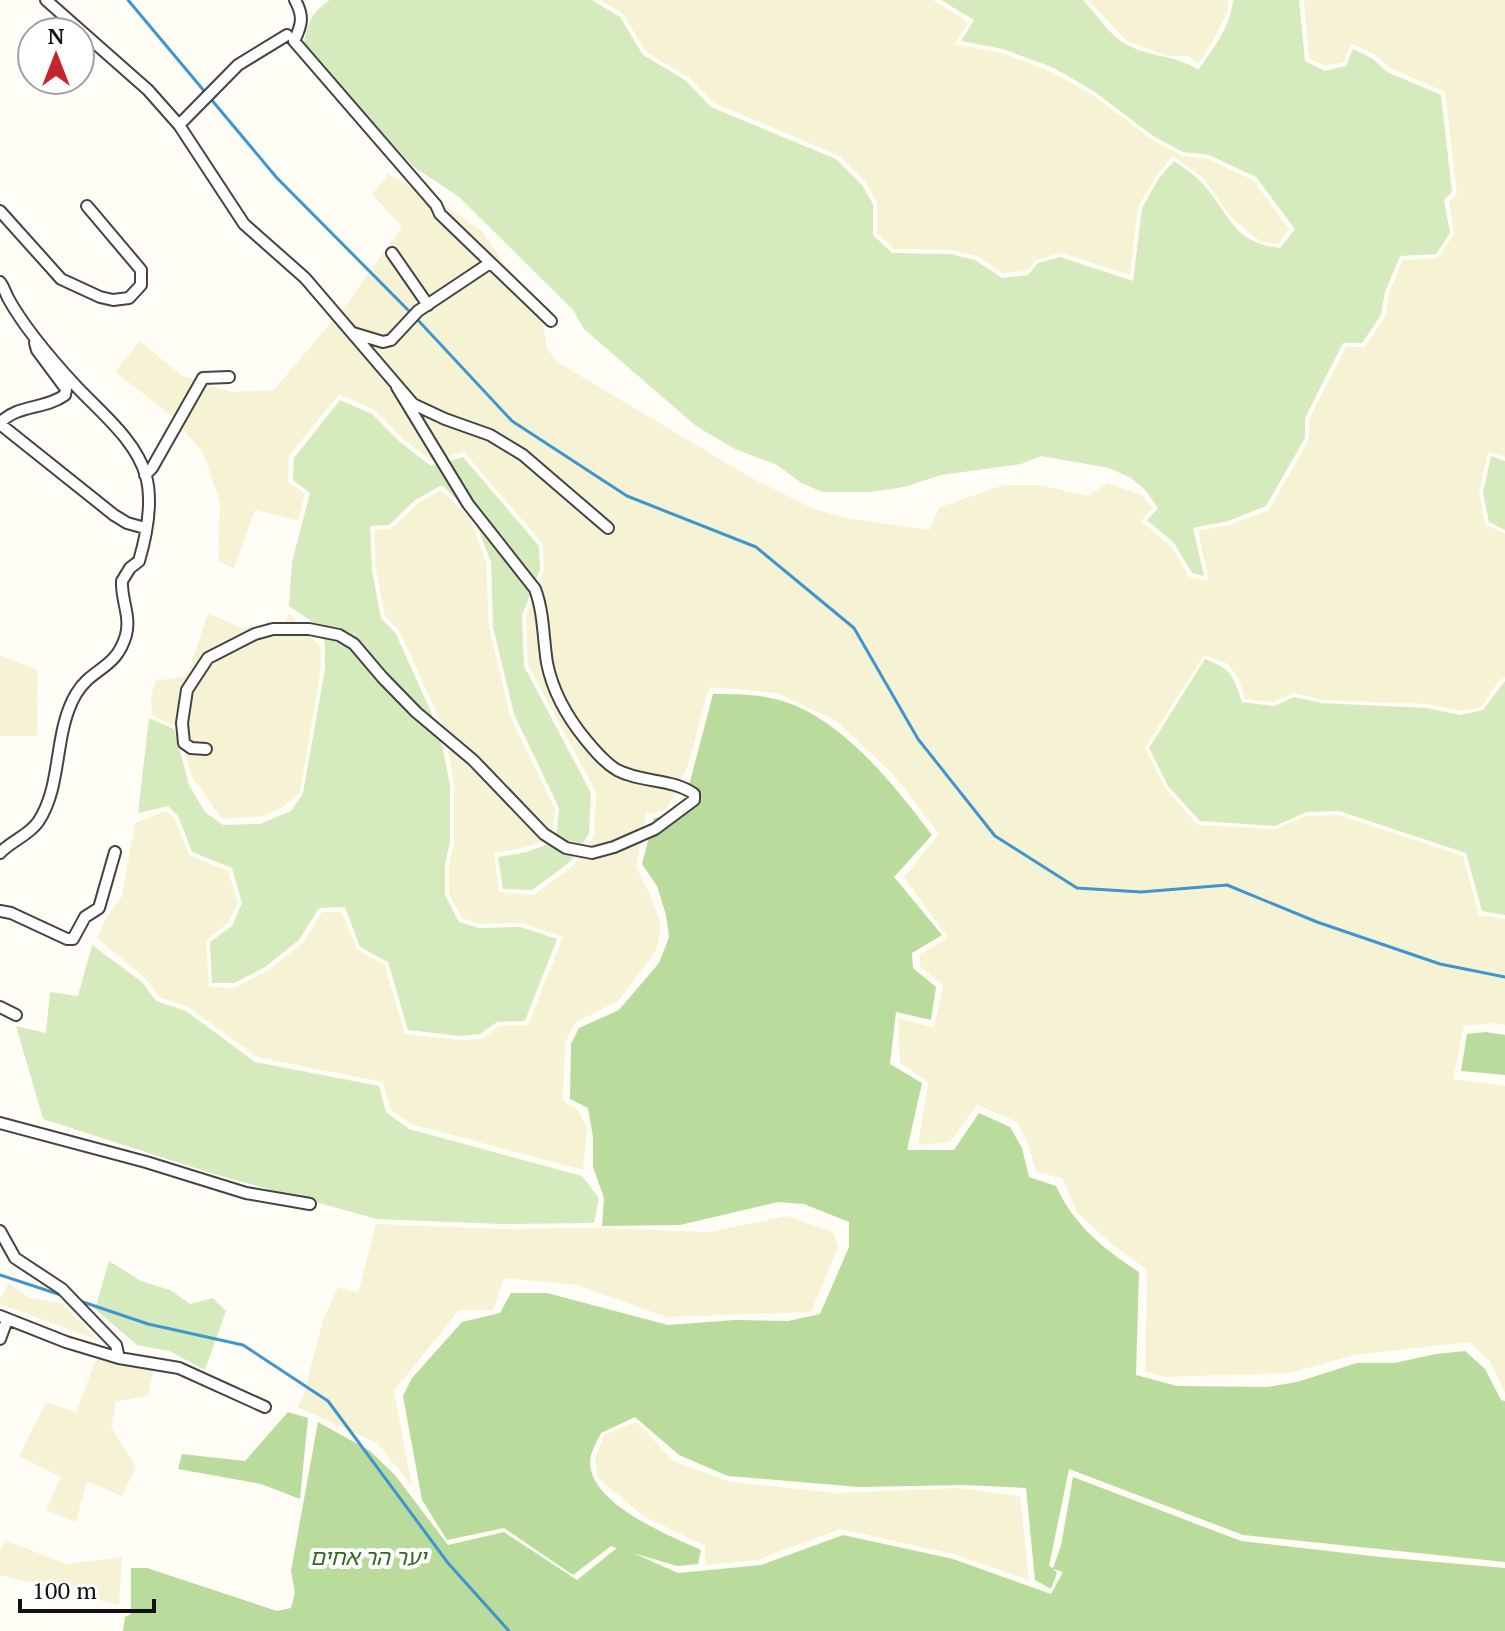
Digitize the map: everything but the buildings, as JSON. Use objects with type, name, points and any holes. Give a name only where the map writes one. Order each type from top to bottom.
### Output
[{"type":"street","points":[[46,0],[148,90],[179,125],[244,224],[305,278],[413,404],[490,435],[523,455],[608,528]]},
{"type":"street","points":[[295,0],[302,11],[301,26],[294,41],[436,205],[440,214],[551,321]]},
{"type":"street","points":[[179,125],[238,65],[287,35]]},
{"type":"street","points":[[0,211],[61,279],[100,297],[113,300],[129,298],[141,285],[141,270],[87,206]]},
{"type":"street","points":[[392,253],[428,305]]},
{"type":"street","points":[[353,333],[383,342],[391,340],[418,311],[490,263]]},
{"type":"street","points":[[0,282],[4,296],[125,441],[145,475],[148,498],[139,561],[122,581],[128,623],[122,644],[108,666],[87,680],[69,706],[54,779],[37,823],[0,853]]},
{"type":"street","points":[[31,329],[37,350],[66,389],[65,395],[18,410],[7,415],[0,424],[114,515],[136,527],[145,528]]},
{"type":"street","points":[[145,475],[152,468],[198,383],[207,377],[229,377]]},
{"type":"street","points":[[206,749],[191,748],[184,743],[182,723],[187,690],[208,658],[255,634],[273,629],[309,629],[339,635],[354,644],[416,712],[473,760],[544,834],[566,848],[592,853],[614,847],[655,829],[694,800],[694,794],[685,788],[615,769],[568,719],[554,689],[547,663],[540,603],[535,589],[468,504],[397,387]]},
{"type":"street","points":[[0,911],[73,939],[85,917],[99,908],[115,852]]},
{"type":"street","points":[[0,1007],[16,1015]]},
{"type":"street","points":[[0,1123],[146,1162],[246,1193],[310,1204]]},
{"type":"street","points":[[0,1231],[15,1258],[62,1289],[116,1345],[119,1358]]},
{"type":"street","points":[[0,1339],[3,1318],[119,1358],[179,1368],[265,1407]]},
{"type":"shaded area","points":[[600,0],[933,0],[968,22],[955,44],[1002,53],[1052,72],[1093,95],[1151,139],[1182,156],[1208,159],[1253,180],[1289,229],[1278,244],[1261,242],[1232,218],[1203,178],[1173,156],[1156,176],[1138,207],[1130,275],[1061,253],[1036,260],[1026,271],[1003,273],[977,256],[952,250],[894,249],[877,233],[877,203],[866,182],[838,155],[714,103],[688,77],[646,52],[623,14]]},
{"type":"shaded area","points":[[1088,0],[1228,0],[1228,11],[1198,64],[1188,56],[1168,56],[1127,41]]},
{"type":"shaded area","points":[[1304,0],[1505,0],[1505,457],[1488,452],[1479,493],[1485,524],[1505,534],[1505,677],[1481,707],[1461,711],[1427,704],[1323,700],[1294,693],[1273,702],[1245,699],[1239,679],[1228,664],[1204,655],[1145,748],[1165,788],[1198,825],[1275,829],[1307,816],[1339,815],[1463,856],[1479,915],[1505,919],[1505,1025],[1464,1026],[1453,1079],[1505,1086],[1505,1393],[1490,1361],[1469,1342],[1354,1355],[1290,1373],[1165,1377],[1145,1371],[1147,1270],[1108,1241],[1077,1212],[1062,1178],[1036,1172],[1029,1146],[1017,1122],[977,1105],[950,1142],[918,1145],[928,1082],[900,1063],[898,1018],[934,1028],[943,985],[920,966],[920,954],[948,938],[904,877],[939,834],[892,773],[835,720],[777,693],[709,687],[688,765],[675,794],[666,810],[646,814],[636,867],[661,925],[656,951],[618,1001],[575,1023],[565,1043],[563,1101],[578,1110],[587,1129],[583,1170],[411,1124],[390,1109],[383,1082],[257,1057],[188,1007],[159,997],[146,979],[97,938],[122,896],[135,823],[166,811],[175,819],[189,855],[228,871],[238,903],[228,923],[206,940],[209,987],[235,988],[267,971],[303,943],[322,912],[342,912],[357,950],[384,964],[405,1034],[460,1040],[482,1039],[499,1026],[528,1025],[563,937],[522,923],[480,924],[462,918],[449,894],[449,864],[454,844],[454,784],[444,729],[400,632],[385,616],[376,570],[374,530],[391,529],[417,504],[441,490],[470,518],[486,562],[489,627],[510,716],[555,809],[552,838],[494,853],[499,892],[534,895],[573,866],[594,836],[596,792],[528,665],[526,616],[544,570],[543,544],[464,452],[432,461],[403,439],[375,410],[339,394],[289,456],[288,482],[305,494],[298,521],[255,510],[234,568],[218,561],[220,502],[203,453],[171,415],[115,372],[139,341],[183,376],[231,392],[274,390],[349,301],[402,227],[372,194],[388,174],[481,230],[542,318],[547,348],[557,362],[750,477],[812,508],[846,518],[929,530],[940,507],[1004,485],[1040,485],[1087,496],[1108,483],[1142,495],[1153,508],[1141,521],[1171,546],[1189,577],[1209,581],[1198,531],[1229,525],[1269,510],[1309,439],[1309,419],[1346,347],[1365,347],[1385,317],[1389,293],[1403,260],[1438,258],[1454,234],[1449,201],[1457,194],[1445,92],[1390,68],[1376,55],[1351,43],[1344,62],[1326,66],[1309,58]]},
{"type":"shaded area","points":[[208,613],[241,628],[284,624],[289,613],[321,648],[321,667],[300,792],[281,808],[264,816],[222,819],[192,777],[181,729],[152,715],[151,697],[155,681],[187,676]]},
{"type":"shaded area","points":[[0,655],[38,670],[37,736],[0,736]]},
{"type":"shaded area","points":[[787,1216],[833,1232],[838,1247],[811,1312],[666,1317],[577,1285],[504,1278],[493,1310],[459,1310],[394,1391],[412,1486],[377,1443],[297,1407],[303,1397],[323,1320],[338,1287],[358,1293],[376,1224],[710,1232]]},
{"type":"shaded area","points":[[9,1283],[29,1298],[61,1303],[98,1340],[0,1304]]},
{"type":"shaded area","points":[[97,1357],[154,1370],[148,1395],[116,1402],[111,1427],[136,1467],[122,1496],[87,1481],[76,1522],[46,1510],[61,1477],[19,1456],[46,1402],[76,1412]]},
{"type":"shaded area","points":[[636,1422],[675,1462],[731,1482],[836,1493],[958,1488],[1020,1496],[1029,1580],[953,1554],[840,1529],[757,1560],[705,1565],[705,1546],[645,1517],[598,1478],[595,1459],[604,1435]]},
{"type":"shaded area","points":[[5,1540],[66,1564],[122,1557],[119,1605],[0,1575],[0,1552]]},
{"type":"green space","points":[[330,0],[592,0],[620,17],[643,55],[685,80],[711,107],[836,159],[862,185],[873,204],[873,235],[892,253],[951,254],[975,260],[1002,278],[1028,275],[1038,263],[1060,257],[1133,281],[1142,208],[1159,178],[1174,161],[1200,181],[1232,224],[1250,240],[1280,248],[1295,229],[1256,177],[1209,155],[1183,152],[1153,136],[1095,92],[1054,68],[1003,49],[961,41],[974,20],[941,0],[1083,0],[1109,31],[1127,45],[1183,62],[1198,70],[1225,28],[1233,0],[1299,0],[1305,61],[1325,71],[1346,66],[1353,49],[1373,59],[1387,72],[1441,95],[1452,192],[1444,200],[1450,233],[1436,254],[1400,256],[1385,292],[1381,315],[1362,343],[1343,343],[1305,418],[1305,438],[1266,506],[1228,521],[1193,528],[1204,576],[1192,573],[1174,543],[1147,520],[1158,508],[1146,491],[1131,478],[1109,468],[1041,456],[1021,464],[941,475],[904,487],[871,492],[822,492],[800,482],[777,465],[735,449],[696,426],[584,329],[573,310],[458,196],[414,167],[304,48],[311,20],[318,9]]},
{"type":"green space","points":[[340,400],[372,414],[400,442],[431,466],[463,457],[539,546],[540,570],[522,615],[524,666],[591,793],[589,834],[570,862],[532,890],[503,889],[498,857],[527,852],[556,841],[559,808],[514,714],[493,627],[491,562],[473,515],[442,485],[415,500],[389,525],[370,526],[372,571],[381,618],[396,634],[439,730],[450,785],[450,843],[445,863],[445,895],[459,922],[479,928],[521,927],[557,939],[525,1021],[497,1022],[480,1034],[460,1036],[408,1030],[388,962],[360,947],[345,907],[319,908],[299,940],[265,967],[234,983],[212,983],[210,942],[232,926],[242,903],[232,868],[192,852],[178,816],[168,806],[138,813],[149,718],[174,729],[189,785],[205,812],[223,825],[260,824],[291,811],[303,793],[325,669],[325,642],[310,620],[289,606],[292,562],[310,493],[293,480],[294,458]]},
{"type":"green space","points":[[1491,456],[1505,461],[1505,530],[1489,522],[1483,493]]},
{"type":"green space","points":[[1205,659],[1230,674],[1242,702],[1274,706],[1294,697],[1322,703],[1426,708],[1461,715],[1483,710],[1505,681],[1505,915],[1482,911],[1466,853],[1339,811],[1307,812],[1275,826],[1200,821],[1168,786],[1149,748]]},
{"type":"green space","name":"יער הר אחים","points":[[713,694],[752,695],[799,707],[843,735],[917,815],[932,835],[894,877],[942,935],[912,953],[913,968],[936,987],[931,1020],[896,1012],[890,1064],[922,1083],[907,1150],[954,1150],[979,1113],[1010,1127],[1022,1148],[1029,1177],[1056,1186],[1072,1213],[1091,1235],[1139,1272],[1136,1375],[1177,1386],[1267,1387],[1297,1382],[1357,1363],[1394,1363],[1465,1351],[1485,1369],[1501,1400],[1505,1401],[1505,1562],[1243,1535],[1069,1469],[1049,1566],[1053,1568],[1061,1546],[1073,1477],[1241,1541],[1505,1568],[1505,1631],[123,1631],[125,1617],[131,1614],[131,1568],[147,1568],[277,1611],[291,1608],[295,1593],[291,1571],[318,1422],[370,1451],[395,1475],[448,1545],[504,1532],[577,1580],[617,1548],[611,1546],[573,1575],[504,1528],[447,1540],[422,1500],[403,1396],[412,1378],[462,1322],[500,1313],[511,1293],[547,1293],[668,1325],[734,1320],[788,1321],[820,1314],[849,1247],[849,1222],[804,1204],[778,1202],[680,1225],[602,1226],[604,1198],[593,1167],[593,1137],[588,1108],[570,1099],[571,1044],[579,1028],[619,1010],[659,963],[669,937],[666,915],[657,886],[642,864],[654,818],[671,815],[686,797]],"holes":[[[635,1417],[679,1455],[728,1476],[859,1487],[965,1485],[1026,1488],[1035,1580],[1051,1589],[1057,1573],[1053,1569],[1063,1572],[1051,1594],[953,1559],[843,1535],[761,1565],[678,1573],[633,1553],[677,1566],[698,1564],[701,1550],[651,1527],[616,1504],[593,1477],[590,1462],[601,1433]]]},
{"type":"green space","points":[[92,945],[142,982],[156,1001],[186,1011],[255,1062],[379,1086],[386,1112],[409,1129],[582,1176],[599,1198],[594,1223],[500,1224],[377,1219],[217,1175],[43,1119],[16,1026],[46,1033],[50,992],[78,996]]},
{"type":"green space","points":[[1486,1032],[1505,1035],[1505,1075],[1461,1071],[1467,1034]]},
{"type":"green space","points":[[109,1261],[141,1281],[170,1290],[190,1304],[213,1298],[226,1311],[205,1370],[169,1351],[137,1345],[95,1309]]},
{"type":"green space","points":[[288,1412],[308,1418],[300,1499],[261,1484],[178,1469],[182,1454],[245,1461]]},
{"type":"waterway","points":[[128,0],[277,178],[411,313]]},
{"type":"waterway","points":[[416,318],[512,421],[627,496],[756,547],[854,628],[918,739],[995,836],[1077,888],[1141,892],[1227,885],[1317,922],[1440,964],[1505,977]]},
{"type":"waterway","points":[[0,1275],[61,1295]]},
{"type":"waterway","points":[[80,1301],[148,1324],[243,1345],[328,1401],[448,1563],[509,1631]]}]
